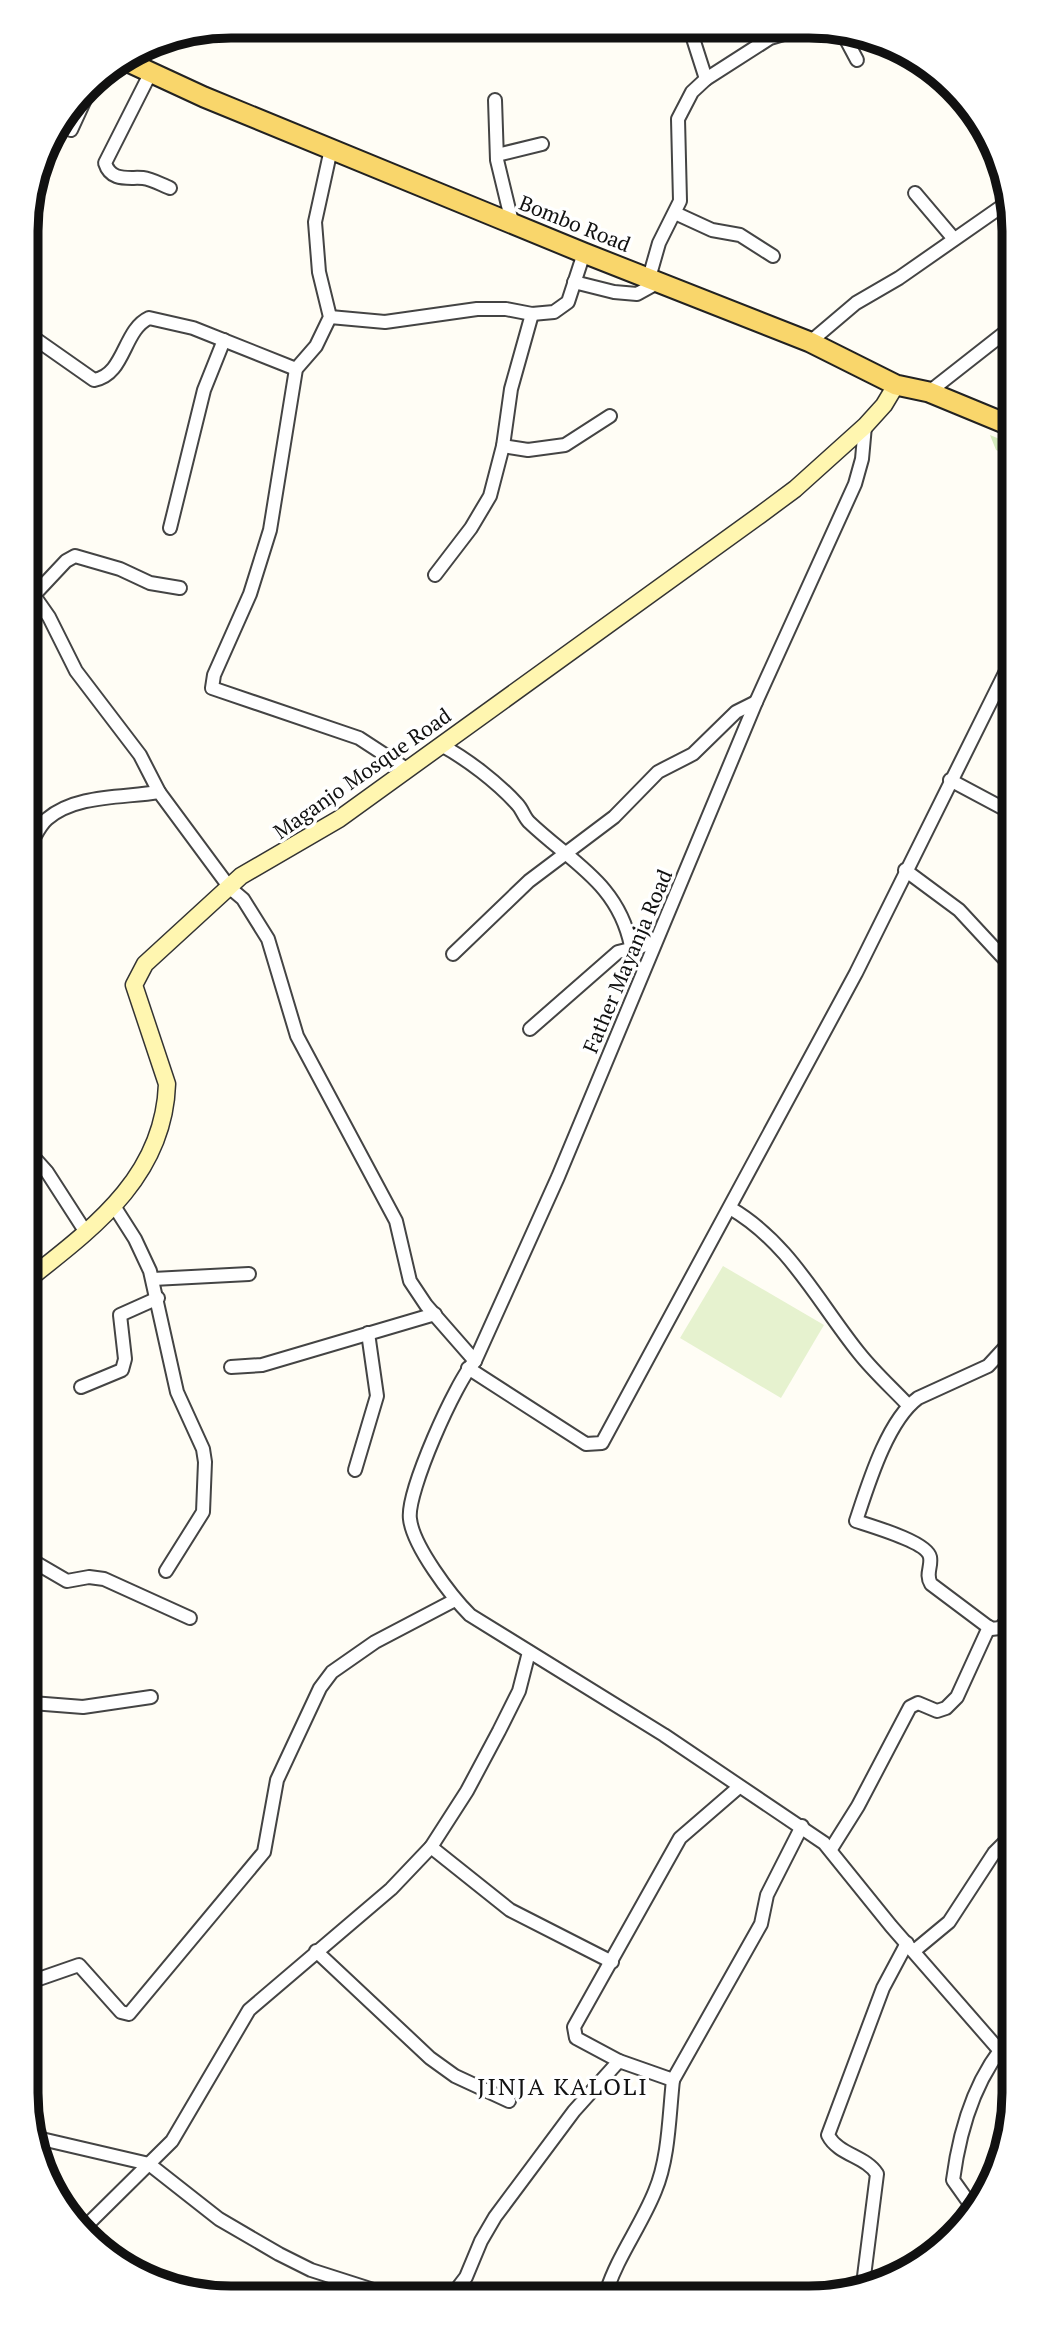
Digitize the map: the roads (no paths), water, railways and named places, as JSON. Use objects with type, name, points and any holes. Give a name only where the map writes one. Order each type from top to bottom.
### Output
[{"type":"main road","name":"Bombo Road","points":[[134,65],[584,253],[810,342],[896,385],[929,392],[1002,422]]},
{"type":"street","points":[[693,38],[706,79]]},
{"type":"street","points":[[574,282],[614,292],[637,294],[653,280],[659,243],[675,213],[681,190],[678,119],[692,92],[706,79],[750,49],[777,38]]},
{"type":"street","points":[[847,42],[857,60]]},
{"type":"street","points":[[151,72],[105,163],[115,176],[145,178],[170,188]]},
{"type":"street","points":[[495,100],[497,155],[512,222]]},
{"type":"street","points":[[71,130],[79,113]]},
{"type":"street","points":[[497,155],[542,144]]},
{"type":"street","points":[[331,149],[316,222],[319,272],[330,317],[316,346],[296,369],[270,530],[250,594],[214,675],[212,688],[359,738],[408,770]]},
{"type":"street","points":[[915,193],[954,239]]},
{"type":"street","points":[[810,342],[856,303],[1001,207]]},
{"type":"street","points":[[675,213],[712,230],[740,235],[773,256]]},
{"type":"street","points":[[330,317],[384,322],[477,309],[506,309],[532,314],[554,312],[563,307],[571,296],[584,253]]},
{"type":"street","points":[[435,575],[471,528],[490,496],[503,446],[512,389],[532,314]]},
{"type":"street","points":[[39,341],[94,380],[108,374],[135,332],[149,318],[193,328],[296,369]]},
{"type":"street","points":[[929,392],[1002,335]]},
{"type":"street","points":[[170,528],[204,390],[224,340]]},
{"type":"street","name":"Maganjo Mosque Road","points":[[38,1271],[114,1206],[146,1165],[166,1101],[167,1084],[134,985],[137,975],[241,876],[317,833],[408,770],[795,489],[865,426],[884,405],[896,385]]},
{"type":"street","points":[[503,446],[541,450],[565,445],[610,416]]},
{"type":"street","name":"Father Mayanja Road","points":[[455,1600],[415,1534],[409,1513],[443,1416],[472,1365],[537,1226],[756,702],[855,484],[862,459],[865,426]]},
{"type":"street","points":[[39,584],[75,556],[120,569],[150,583],[180,588]]},
{"type":"street","points":[[39,604],[76,671],[140,755],[159,792],[230,888],[243,899],[268,939],[297,1036],[396,1220],[410,1280],[472,1365],[541,1418],[586,1444],[595,1446],[601,1443],[618,1416],[856,973],[1002,679]]},
{"type":"street","points":[[453,954],[529,881],[614,817],[658,772],[693,754],[736,712],[756,702]]},
{"type":"street","points":[[441,746],[456,753],[508,796],[519,806],[526,819],[595,877],[626,921],[631,946]]},
{"type":"street","points":[[950,780],[1002,808]]},
{"type":"street","points":[[39,831],[47,819],[83,801],[159,792]]},
{"type":"street","points":[[905,870],[959,910],[1002,956]]},
{"type":"street","points":[[530,1029],[618,952],[631,946],[656,943]]},
{"type":"street","points":[[38,1162],[85,1231]]},
{"type":"street","points":[[114,1206],[135,1239],[153,1279],[177,1392],[203,1449],[206,1478],[203,1512],[166,1571]]},
{"type":"street","points":[[730,1208],[750,1220],[788,1258],[815,1289],[860,1354],[908,1405]]},
{"type":"street","points":[[153,1279],[249,1274]]},
{"type":"street","points":[[81,1387],[122,1370],[125,1359],[120,1315],[158,1298]]},
{"type":"street","points":[[231,1367],[262,1365],[435,1314]]},
{"type":"street","points":[[355,1470],[377,1396],[368,1333]]},
{"type":"street","points":[[1002,1351],[988,1366],[908,1405],[881,1455],[856,1521],[923,1546],[929,1553],[927,1577],[931,1584],[989,1627],[995,1630],[1002,1625]]},
{"type":"street","points":[[38,1564],[66,1581],[89,1577],[104,1579],[190,1618]]},
{"type":"street","points":[[38,1979],[79,1965],[121,2012],[129,2014],[264,1852],[277,1780],[320,1688],[332,1672],[375,1642],[455,1600],[470,1615],[664,1735],[739,1787],[761,1797],[831,1849],[910,1947],[1002,2053]]},
{"type":"street","points":[[831,1849],[858,1806],[910,1707],[918,1703],[937,1711],[952,1703],[989,1627]]},
{"type":"street","points":[[88,2223],[172,2141],[249,2010],[391,1889],[430,1847],[467,1791],[499,1731],[519,1691],[529,1652]]},
{"type":"street","points":[[38,1703],[83,1706],[151,1697]]},
{"type":"street","points":[[673,2080],[619,2061],[576,2038],[573,2030],[680,1838],[739,1787]]},
{"type":"street","points":[[608,2286],[662,2171],[673,2080],[761,1924],[767,1895],[802,1826]]},
{"type":"street","points":[[864,2279],[877,2174],[872,2167],[834,2144],[828,2135],[883,1988],[910,1947],[949,1922],[1002,1845]]},
{"type":"street","points":[[430,1847],[510,1910],[612,1962]]},
{"type":"street","points":[[316,1951],[430,2058],[455,2076],[509,2101]]},
{"type":"street","points":[[968,2204],[953,2179],[956,2152],[972,2100],[1002,2047]]},
{"type":"street","points":[[459,2286],[495,2217],[573,2110],[619,2061]]},
{"type":"street","points":[[44,2140],[149,2165],[219,2218],[287,2258],[311,2270],[361,2286]]},
{"type":"district","name":"JINJA KALOLI","points":[[563,2086]]}]
